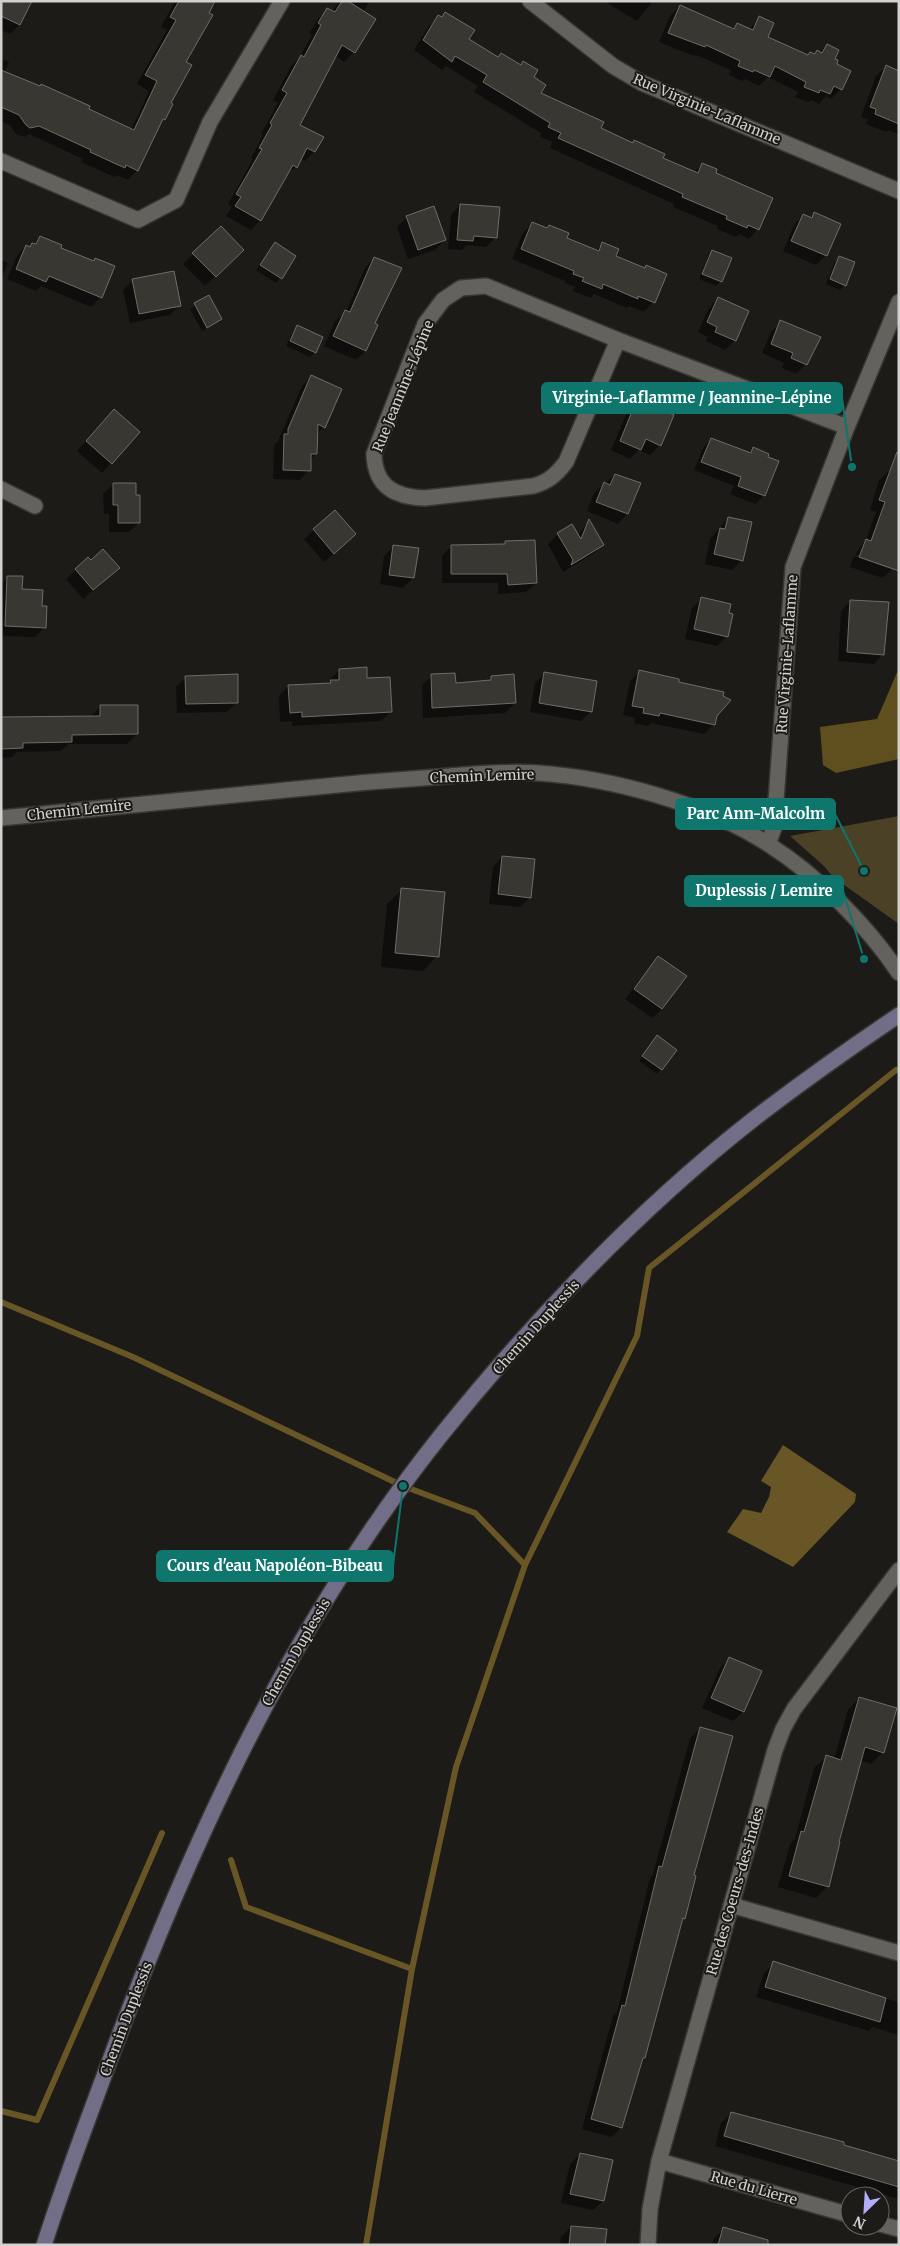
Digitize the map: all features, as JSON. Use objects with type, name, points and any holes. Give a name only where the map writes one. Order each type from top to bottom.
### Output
[{"type":"street","points":[[1,161],[138,220],[176,200],[210,122],[282,1]]},
{"type":"street","name":"Rue Virginie-Laflamme","points":[[530,1],[612,66],[642,83],[899,191]]},
{"type":"street","name":"Rue Jeannine-Lépine","points":[[618,340],[566,462],[545,483],[493,490],[408,497],[395,494],[386,486],[374,465],[374,454],[425,324],[443,300],[461,288],[486,286],[618,340],[847,427]]},
{"type":"street","name":"Rue Virginie-Laflamme","points":[[768,844],[774,828],[793,568],[847,427],[899,302]]},
{"type":"street","points":[[1,489],[35,506]]},
{"type":"street","name":"Chemin Lemire","points":[[1,818],[367,782],[478,774],[535,773],[583,778],[662,797],[712,816],[768,844],[822,886],[848,910],[882,948],[899,973]]},
{"type":"street","name":"Chemin Duplessis","points":[[44,2245],[88,2117],[154,1943],[179,1885],[269,1698],[350,1562],[440,1436],[513,1351],[587,1271],[649,1211],[753,1120],[836,1058],[899,1015]]},
{"type":"street","name":"Rue des Coeurs-des-Indes","points":[[648,2245],[650,2209],[659,2161],[774,1750],[794,1708],[899,1570]]},
{"type":"street","points":[[731,1905],[899,1954]]},
{"type":"street","name":"Rue du Lierre","points":[[659,2161],[840,2212]]},
{"type":"shaded area","points":[[899,668],[899,759],[836,773],[823,765],[820,727],[877,719]]},
{"type":"shaded area","points":[[899,816],[899,924],[833,877],[824,866],[790,836]]},
{"type":"shaded area","points":[[783,1445],[856,1494],[855,1502],[793,1567],[727,1532],[743,1509],[761,1513],[769,1497],[771,1487],[761,1481]]},
{"type":"building","points":[[1,1],[32,1],[20,25],[1,16]]},
{"type":"building","points":[[179,1],[215,1],[209,13],[213,15],[186,62],[192,65],[138,171],[126,165],[125,168],[39,126],[30,128],[19,115],[1,107],[1,70],[40,86],[41,84],[90,106],[89,109],[134,130],[157,81],[145,75],[176,20],[170,17]]},
{"type":"building","points":[[342,1],[348,1],[376,19],[355,53],[342,45],[300,125],[324,137],[315,152],[307,148],[297,168],[293,165],[261,221],[235,206],[241,197],[236,194],[262,149],[259,148],[272,125],[270,123],[287,93],[282,90],[301,55],[304,57],[321,25],[318,23],[327,8],[335,12]]},
{"type":"building","points":[[680,5],[734,29],[737,23],[753,30],[759,16],[774,23],[768,37],[808,55],[810,52],[815,54],[817,50],[822,53],[827,44],[839,50],[835,59],[838,60],[837,64],[851,71],[842,90],[834,86],[830,94],[820,90],[819,93],[804,87],[806,82],[775,66],[770,77],[754,70],[753,72],[738,66],[740,61],[706,45],[705,47],[668,33]]},
{"type":"building","points":[[445,12],[475,30],[469,39],[498,57],[501,53],[521,65],[523,61],[538,70],[534,77],[546,85],[541,93],[604,122],[601,128],[633,143],[634,140],[665,154],[663,158],[698,173],[702,163],[717,169],[716,173],[773,198],[759,230],[748,225],[747,228],[726,219],[727,216],[682,197],[683,194],[558,138],[561,133],[548,127],[550,123],[483,82],[487,75],[455,56],[452,62],[423,40],[438,15],[442,17]]},
{"type":"building","points":[[886,65],[899,71],[899,124],[875,114],[876,109],[870,107]]},
{"type":"building","points":[[460,204],[500,207],[497,238],[474,236],[473,241],[457,240]]},
{"type":"building","points":[[434,206],[446,240],[418,250],[406,216]]},
{"type":"building","points":[[814,212],[841,224],[827,256],[791,241],[803,214],[812,218]]},
{"type":"building","points":[[532,222],[547,228],[549,225],[569,233],[567,238],[599,251],[602,242],[619,249],[616,256],[645,268],[646,265],[667,274],[655,303],[638,296],[638,299],[603,284],[602,289],[582,281],[584,278],[573,274],[574,271],[521,249]]},
{"type":"building","points":[[221,226],[244,250],[216,277],[192,253]]},
{"type":"building","points":[[40,236],[62,245],[61,248],[94,261],[95,258],[115,266],[102,298],[49,276],[46,282],[16,269],[26,245],[30,247],[32,243],[36,244]]},
{"type":"building","points":[[275,242],[296,256],[282,279],[260,265]]},
{"type":"building","points":[[712,250],[732,258],[722,282],[702,274]]},
{"type":"building","points":[[839,256],[855,262],[846,286],[830,279]]},
{"type":"building","points":[[374,257],[402,268],[375,323],[378,325],[366,351],[333,336],[345,310],[350,312]]},
{"type":"building","points":[[174,271],[181,306],[139,314],[132,279]]},
{"type":"building","points":[[209,295],[222,319],[207,328],[194,303]]},
{"type":"building","points":[[718,297],[749,311],[736,341],[715,332],[717,327],[707,322]]},
{"type":"building","points":[[780,320],[821,337],[807,365],[791,358],[793,353],[771,344]]},
{"type":"building","points":[[297,325],[323,337],[316,353],[290,341]]},
{"type":"building","points":[[311,375],[342,389],[325,428],[318,424],[317,454],[311,454],[311,471],[283,470],[284,434],[288,434],[288,429]]},
{"type":"building","points":[[635,404],[648,409],[650,404],[674,415],[661,446],[646,439],[641,450],[620,441]]},
{"type":"building","points":[[114,409],[140,432],[112,464],[86,441]]},
{"type":"building","points":[[711,438],[751,453],[753,447],[769,454],[768,457],[779,461],[765,496],[738,486],[741,477],[701,462]]},
{"type":"building","points":[[897,452],[899,453],[899,571],[859,557],[866,539],[871,541],[885,502],[879,500]]},
{"type":"building","points":[[615,474],[641,483],[628,514],[596,502],[604,482],[610,485]]},
{"type":"building","points":[[113,483],[136,483],[136,495],[140,495],[140,523],[118,523],[118,505],[113,505]]},
{"type":"building","points":[[335,510],[356,534],[334,554],[313,529]]},
{"type":"building","points":[[728,517],[752,522],[743,561],[714,554],[720,528],[725,529]]},
{"type":"building","points":[[589,519],[604,545],[571,565],[573,560],[557,533],[572,524],[581,539]]},
{"type":"building","points":[[535,540],[537,583],[508,585],[507,574],[451,574],[451,545],[505,544],[505,541]]},
{"type":"building","points":[[393,545],[419,548],[414,578],[389,575]]},
{"type":"building","points":[[103,549],[120,568],[93,590],[75,569],[88,557],[91,560]]},
{"type":"building","points":[[7,576],[23,576],[22,589],[43,590],[42,606],[47,606],[46,628],[5,626]]},
{"type":"building","points":[[701,597],[731,604],[729,613],[733,614],[728,637],[694,629]]},
{"type":"building","points":[[850,600],[889,602],[884,655],[847,652]]},
{"type":"building","points":[[367,667],[367,678],[390,677],[392,712],[302,717],[302,712],[290,713],[288,685],[331,683],[330,680],[339,680],[339,669]]},
{"type":"building","points":[[639,670],[679,679],[679,682],[724,692],[723,696],[731,700],[717,716],[715,725],[660,713],[659,716],[643,713],[644,708],[632,706]]},
{"type":"building","points":[[544,672],[597,681],[592,712],[539,703]]},
{"type":"building","points":[[455,673],[456,683],[491,680],[491,676],[514,674],[516,703],[432,708],[431,674]]},
{"type":"building","points":[[238,674],[238,703],[186,704],[185,676]]},
{"type":"building","points":[[100,705],[138,705],[138,734],[72,735],[72,742],[23,743],[23,748],[1,749],[1,717],[100,716]]},
{"type":"building","points":[[502,856],[535,859],[531,898],[498,894]]},
{"type":"building","points":[[401,888],[445,892],[439,957],[395,953]]},
{"type":"building","points":[[658,956],[687,976],[662,1009],[634,989]]},
{"type":"building","points":[[657,1035],[677,1050],[662,1070],[642,1056]]},
{"type":"building","points":[[729,1657],[762,1671],[744,1712],[711,1698]]},
{"type":"building","points":[[859,1697],[897,1708],[884,1753],[865,1747],[839,1842],[829,1887],[789,1876],[801,1831],[804,1832],[826,1755],[841,1760]]},
{"type":"building","points":[[700,1727],[733,1736],[694,1875],[696,1876],[685,1919],[683,1918],[645,2058],[643,2058],[622,2128],[591,2119],[622,2005],[625,2006],[659,1866],[662,1867]]},
{"type":"building","points":[[773,1961],[886,1998],[880,2022],[765,1987]]},
{"type":"building","points":[[731,2112],[844,2142],[844,2145],[899,2161],[899,2187],[724,2136]]},
{"type":"building","points":[[580,2153],[613,2160],[604,2201],[570,2194]]},
{"type":"building","points":[[571,2226],[607,2229],[605,2245],[569,2245]]},
{"type":"building","points":[[723,2227],[768,2240],[768,2245],[718,2245]]},
{"type":"waterway","points":[[366,2245],[412,1969],[456,1767],[525,1565],[637,1336],[649,1268],[896,1070]]},
{"type":"waterway","points":[[1,1302],[133,1357],[403,1486],[475,1513],[525,1565]]},
{"type":"waterway","points":[[1,2111],[37,2120],[162,1833]]},
{"type":"waterway","points":[[231,1860],[246,1907],[412,1969]]},
{"type":"place","name":"Virginie-Laflamme / Jeannine-Lépine","points":[[852,467]]},
{"type":"place","name":"Parc Ann-Malcolm","points":[[864,871]]},
{"type":"place","name":"Duplessis / Lemire","points":[[864,959]]},
{"type":"place","name":"Cours d'eau Napoléon-Bibeau","points":[[403,1486]]}]
